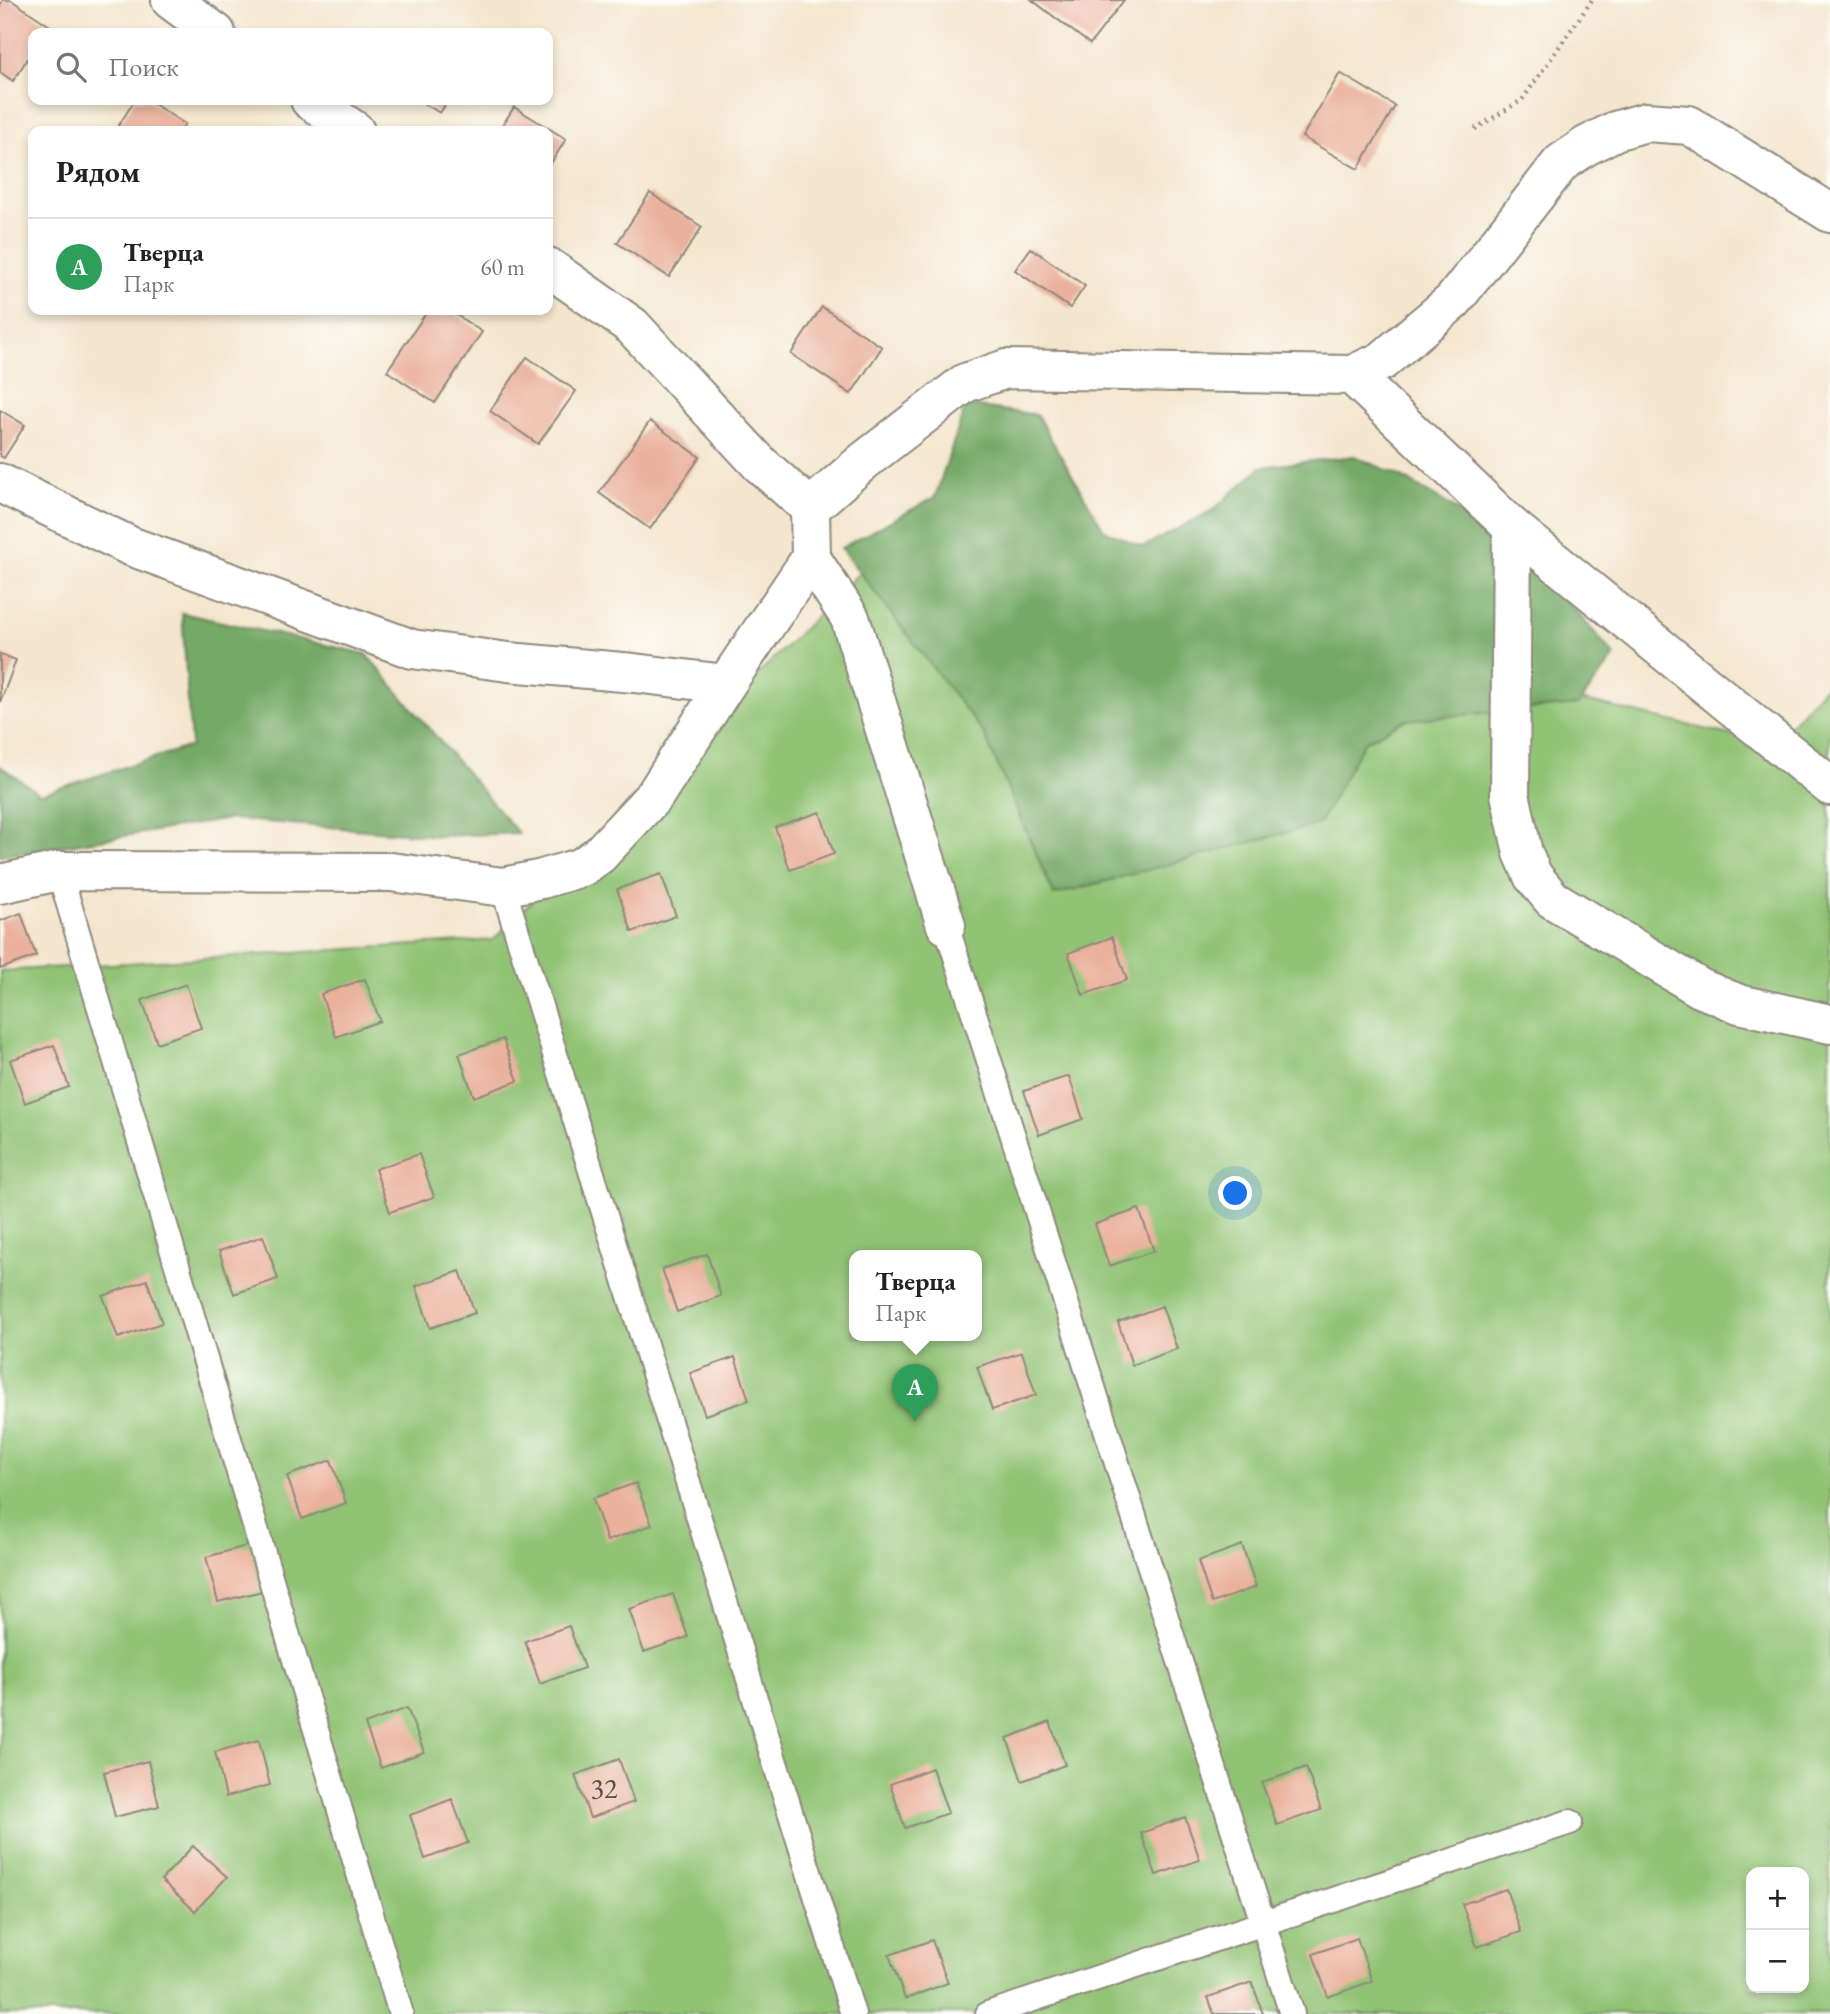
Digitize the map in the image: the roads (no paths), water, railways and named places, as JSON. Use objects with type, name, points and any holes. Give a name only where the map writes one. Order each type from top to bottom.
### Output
[{"type":"street","points":[[171,0],[209,28]]},
{"type":"street","points":[[317,105],[348,126]]},
{"type":"street","points":[[810,508],[864,461],[965,383],[1006,369],[1352,375],[1382,360],[1454,300],[1561,163],[1615,131],[1646,122],[1689,125],[1830,213]]},
{"type":"street","points":[[553,271],[632,326],[760,464],[810,508],[811,558],[850,618],[946,925]]},
{"type":"street","points":[[1352,375],[1512,527],[1830,786]]},
{"type":"street","points":[[0,483],[131,546],[412,649],[508,662],[726,684]]},
{"type":"street","points":[[1512,527],[1510,793],[1523,853],[1533,876],[1552,899],[1700,988],[1738,1003],[1830,1024]]},
{"type":"street","points":[[0,884],[59,871],[391,872],[503,887],[582,867],[599,855],[655,795],[811,558]]},
{"type":"lane","points":[[59,871],[401,2014]]},
{"type":"lane","points":[[503,887],[853,2014]]},
{"type":"lane","points":[[946,925],[1292,2014]]},
{"type":"lane","points":[[988,2014],[1570,1822]]},
{"type":"place","name":"Тверца","points":[[915,1422]]}]
